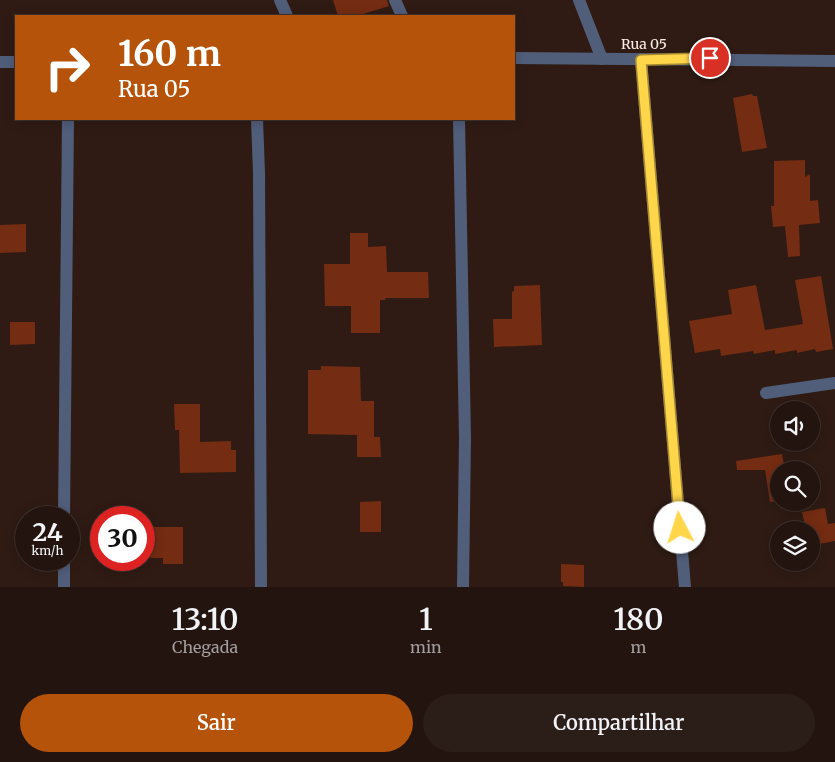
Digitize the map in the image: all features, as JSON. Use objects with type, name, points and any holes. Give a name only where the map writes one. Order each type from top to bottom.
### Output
[{"type":"street","points":[[280,0],[286,15]]},
{"type":"street","points":[[396,0],[402,15]]},
{"type":"street","points":[[578,0],[602,59]]},
{"type":"street","name":"Rua 05","points":[[515,58],[641,60],[710,58],[835,61]]},
{"type":"street","points":[[641,60],[685,587]]},
{"type":"street","points":[[0,62],[15,62]]},
{"type":"street","points":[[64,506],[68,120]]},
{"type":"street","points":[[257,120],[259,173],[261,587]]},
{"type":"street","points":[[459,120],[465,438],[464,587]]},
{"type":"street","points":[[766,393],[835,383]]},
{"type":"street","points":[[64,571],[64,587]]},
{"type":"building","points":[[333,0],[387,0],[389,6],[363,15],[338,15]]},
{"type":"building","points":[[752,94],[757,96],[767,148],[742,152],[733,98]]},
{"type":"building","points":[[805,160],[805,177],[810,174],[810,201],[818,200],[820,223],[799,225],[800,256],[788,257],[785,226],[773,227],[771,206],[774,206],[774,161]]},
{"type":"building","points":[[26,224],[26,252],[0,253],[0,225]]},
{"type":"building","points":[[350,233],[368,233],[368,247],[386,246],[387,272],[428,272],[429,298],[386,298],[385,300],[380,300],[380,333],[351,333],[351,306],[325,306],[324,264],[350,264]]},
{"type":"building","points":[[821,276],[833,349],[816,352],[815,349],[797,353],[797,350],[775,354],[775,350],[754,354],[753,351],[721,356],[720,349],[695,353],[689,321],[732,314],[728,290],[756,285],[765,330],[803,324],[795,280]]},
{"type":"building","points":[[540,285],[542,345],[494,347],[493,319],[512,319],[512,292],[514,291],[514,286]]},
{"type":"building","points":[[10,322],[35,322],[35,344],[10,345]]},
{"type":"building","points":[[321,366],[360,367],[361,401],[374,401],[374,437],[380,437],[381,457],[357,457],[357,435],[308,434],[308,370],[321,370]]},
{"type":"building","points":[[174,404],[200,404],[200,442],[231,441],[231,450],[236,450],[236,472],[180,473],[179,430],[175,430]]},
{"type":"building","points":[[782,454],[783,461],[770,461],[770,502],[765,470],[737,470],[736,461]]},
{"type":"building","points":[[381,501],[381,532],[360,532],[360,502]]},
{"type":"building","points":[[825,508],[828,524],[835,523],[835,541],[820,544],[820,521],[804,521],[802,512],[820,511],[820,509]]},
{"type":"building","points":[[155,527],[183,527],[183,564],[163,564],[163,558],[155,558]]},
{"type":"building","points":[[561,564],[584,565],[584,587],[563,586],[563,582],[561,582]]},
{"type":"route","points":[[680,528],[641,60],[710,58]]}]
